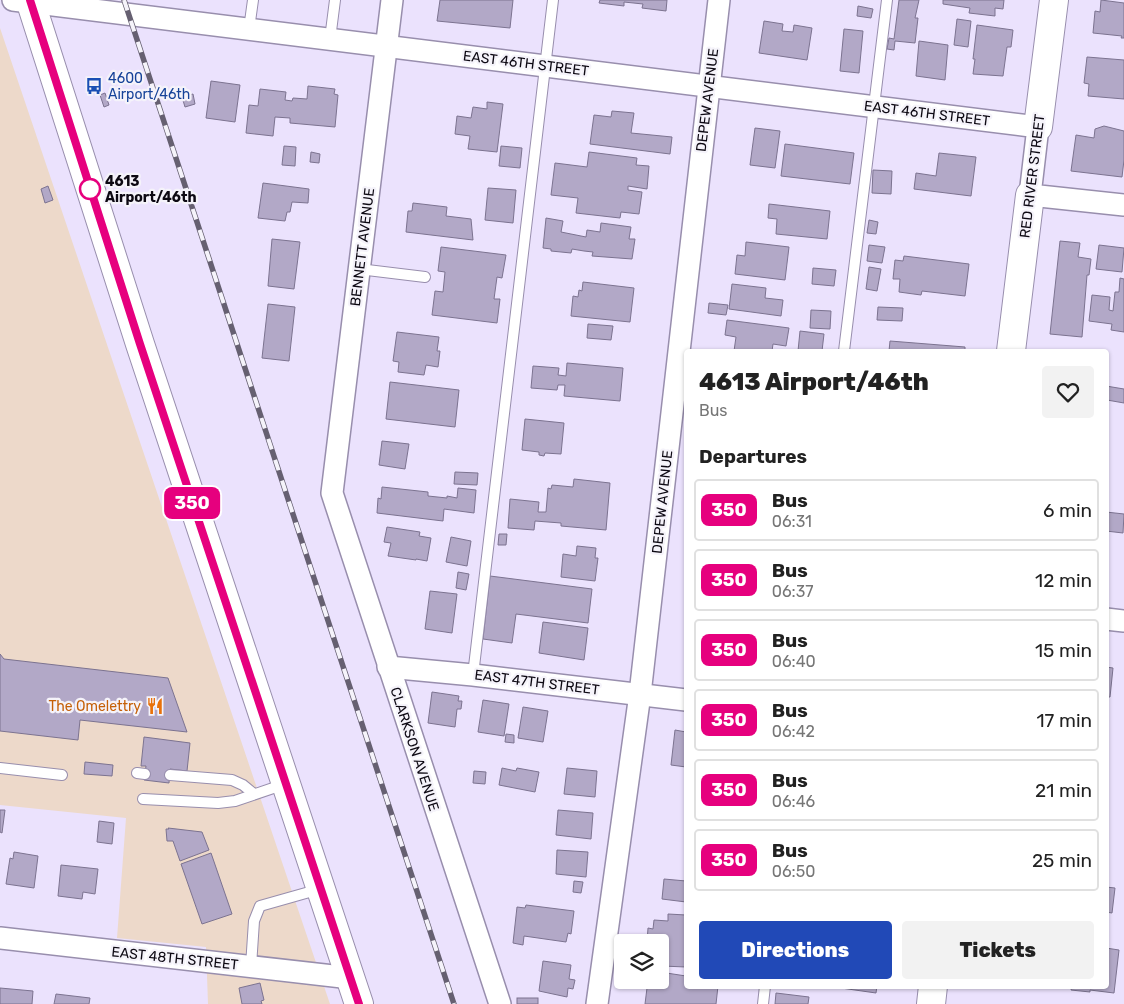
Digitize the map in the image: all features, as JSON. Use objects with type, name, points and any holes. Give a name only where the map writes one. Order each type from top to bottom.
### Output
[{"type":"main road","name":"RED RIVER STREET","points":[[1038,127],[1054,0]]},
{"type":"main road","points":[[24,1],[359,1004]]},
{"type":"main road","name":"RED RIVER STREET","points":[[1011,349],[1030,195]]},
{"type":"main road","points":[[931,1004],[933,989]]},
{"type":"street","name":"BENNETT AVENUE","points":[[332,493],[392,0]]},
{"type":"street","name":"DEPEW AVENUE","points":[[597,1004],[640,694],[719,0]]},
{"type":"street","name":"EAST 46TH STREET","points":[[24,1],[1038,127]]},
{"type":"street","name":"RED RIVER STREET","points":[[1030,195],[1038,127]]},
{"type":"street","points":[[1030,195],[1124,205]]},
{"type":"street","name":"CLARKSON AVENUE","points":[[332,493],[500,1004]]},
{"type":"street","points":[[1109,619],[1124,621]]},
{"type":"street","name":"EAST 47TH STREET","points":[[388,667],[684,700]]},
{"type":"street","name":"EAST 48TH STREET","points":[[0,938],[351,978]]},
{"type":"lane","points":[[249,29],[253,0]]},
{"type":"lane","points":[[330,39],[335,0]]},
{"type":"lane","points":[[473,675],[554,0]]},
{"type":"lane","points":[[844,349],[887,0]]},
{"type":"lane","points":[[359,269],[425,277]]},
{"type":"lane","points":[[0,768],[62,775]]},
{"type":"lane","points":[[170,776],[232,780],[254,794]]},
{"type":"lane","points":[[143,799],[218,803],[235,801],[286,784]]},
{"type":"lane","points":[[250,966],[254,921],[260,906],[320,889]]},
{"type":"lane","points":[[763,1004],[765,989]]},
{"type":"shaded area","points":[[0,28],[330,1004],[208,1004],[206,947],[117,938],[126,818],[0,805]]},
{"type":"building","points":[[440,0],[513,0],[510,28],[437,21]]},
{"type":"building","points":[[600,0],[667,0],[666,11],[642,8],[643,4],[624,2],[624,6],[599,3]]},
{"type":"building","points":[[899,0],[919,0],[915,18],[918,18],[915,43],[895,41],[894,50],[887,49],[889,38],[894,39]]},
{"type":"building","points":[[943,0],[1004,0],[1003,9],[995,8],[995,16],[969,13],[970,8],[943,4]]},
{"type":"building","points":[[1101,0],[1124,3],[1124,38],[1121,38],[1122,36],[1093,33],[1095,11],[1100,12]]},
{"type":"building","points":[[858,6],[873,9],[871,18],[857,16]]},
{"type":"building","points":[[957,19],[971,21],[968,47],[954,45]]},
{"type":"building","points":[[764,21],[783,24],[782,31],[793,32],[794,25],[812,28],[807,60],[759,53]]},
{"type":"building","points":[[977,25],[1013,30],[1011,47],[1007,47],[1003,76],[973,74]]},
{"type":"building","points":[[844,29],[863,31],[859,73],[840,71]]},
{"type":"building","points":[[919,41],[948,45],[945,80],[916,76]]},
{"type":"building","points":[[1087,57],[1124,60],[1124,99],[1088,96],[1089,84],[1084,83]]},
{"type":"building","points":[[211,81],[240,85],[235,122],[206,118]]},
{"type":"building","points":[[308,86],[335,89],[334,94],[338,95],[335,127],[290,123],[290,118],[275,117],[273,136],[246,133],[249,105],[258,106],[260,89],[286,92],[285,100],[292,101],[293,98],[307,99]]},
{"type":"building","points":[[105,93],[109,105],[104,107],[100,95]]},
{"type":"building","points":[[193,94],[195,104],[185,107],[182,97]]},
{"type":"building","points":[[487,102],[503,104],[497,152],[468,149],[470,136],[455,134],[457,116],[471,118],[473,107],[487,109]]},
{"type":"building","points":[[612,111],[634,113],[631,133],[672,137],[670,154],[590,144],[594,115],[611,117]]},
{"type":"building","points":[[1104,126],[1124,131],[1122,177],[1071,171],[1076,135],[1094,138],[1095,129]]},
{"type":"building","points":[[755,128],[780,131],[775,168],[750,165]]},
{"type":"building","points":[[785,144],[854,153],[850,184],[781,176]]},
{"type":"building","points":[[284,146],[296,147],[295,166],[282,165]]},
{"type":"building","points":[[501,146],[522,148],[520,168],[499,166]]},
{"type":"building","points":[[311,152],[320,154],[319,163],[310,162]]},
{"type":"building","points":[[589,152],[637,158],[636,165],[649,166],[647,189],[628,186],[628,190],[642,192],[639,214],[621,212],[620,218],[576,213],[578,198],[551,195],[555,163],[587,167]]},
{"type":"building","points":[[939,153],[976,157],[971,196],[914,189],[916,173],[936,176]]},
{"type":"building","points":[[873,170],[892,171],[891,194],[872,193]]},
{"type":"building","points":[[263,183],[309,189],[308,203],[292,202],[290,212],[287,212],[285,221],[258,218]]},
{"type":"building","points":[[48,186],[53,200],[45,203],[41,189]]},
{"type":"building","points":[[488,188],[516,190],[513,223],[485,220]]},
{"type":"building","points":[[413,203],[447,207],[446,216],[471,219],[473,240],[406,232],[408,211],[412,211]]},
{"type":"building","points":[[769,204],[830,211],[827,239],[776,234],[777,219],[768,218]]},
{"type":"building","points":[[546,218],[563,221],[561,232],[586,237],[587,230],[600,232],[601,223],[631,227],[629,239],[635,239],[632,259],[592,256],[593,252],[572,249],[571,253],[551,251],[551,249],[543,248]]},
{"type":"building","points":[[869,220],[878,222],[876,234],[867,233]]},
{"type":"building","points":[[272,239],[300,242],[294,289],[268,286]]},
{"type":"building","points":[[1060,241],[1080,243],[1078,257],[1091,259],[1089,275],[1087,275],[1082,337],[1050,334]]},
{"type":"building","points":[[746,242],[789,247],[785,280],[735,274],[737,255],[745,256]]},
{"type":"building","points":[[869,245],[885,247],[882,263],[867,261]]},
{"type":"building","points":[[1099,245],[1124,248],[1122,272],[1096,269]]},
{"type":"building","points":[[441,247],[506,255],[502,278],[497,277],[494,299],[500,299],[497,323],[432,315],[435,291],[443,292],[445,272],[438,271]]},
{"type":"building","points":[[904,256],[969,264],[965,296],[922,291],[921,295],[899,292],[900,279],[893,279],[895,260],[903,261]]},
{"type":"building","points":[[869,267],[881,269],[877,291],[866,289]]},
{"type":"building","points":[[813,268],[836,270],[834,286],[812,284]]},
{"type":"building","points":[[1120,278],[1124,279],[1124,332],[1111,330],[1112,324],[1089,321],[1092,295],[1110,297],[1109,310],[1113,311],[1115,292],[1119,292]]},
{"type":"building","points":[[583,282],[634,288],[630,322],[571,316],[573,296],[578,297],[579,290],[582,291]]},
{"type":"building","points":[[732,284],[766,288],[765,298],[783,300],[781,316],[729,309]]},
{"type":"building","points":[[709,303],[728,305],[726,315],[708,313]]},
{"type":"building","points":[[268,304],[295,307],[289,361],[262,358]]},
{"type":"building","points":[[878,307],[903,308],[902,321],[877,320]]},
{"type":"building","points":[[811,310],[831,311],[830,329],[810,328]]},
{"type":"building","points":[[727,320],[789,328],[786,346],[773,344],[772,349],[734,349],[736,337],[725,335]]},
{"type":"building","points":[[588,324],[613,326],[611,340],[587,338]]},
{"type":"building","points":[[800,331],[824,334],[822,349],[798,349]]},
{"type":"building","points":[[397,332],[439,337],[437,351],[440,351],[438,367],[426,365],[424,375],[398,372],[399,362],[393,361]]},
{"type":"building","points":[[890,341],[965,347],[965,349],[889,349]]},
{"type":"building","points":[[567,363],[623,368],[620,401],[564,396],[565,385],[558,385],[557,390],[531,388],[533,366],[559,368],[558,375],[566,376]]},
{"type":"building","points":[[390,382],[459,390],[455,427],[386,419]]},
{"type":"building","points":[[1109,386],[1124,389],[1124,403],[1109,400]]},
{"type":"building","points":[[525,419],[564,423],[561,454],[545,453],[544,456],[539,455],[539,452],[522,450]]},
{"type":"building","points":[[382,441],[409,444],[405,469],[379,465]]},
{"type":"building","points":[[455,472],[478,473],[477,485],[454,484]]},
{"type":"building","points":[[574,479],[610,483],[606,530],[561,526],[561,523],[535,521],[534,530],[508,528],[510,499],[539,502],[538,512],[546,512],[548,488],[551,489],[552,485],[573,487]]},
{"type":"building","points":[[382,487],[428,492],[428,496],[447,498],[447,496],[457,498],[458,488],[476,490],[474,513],[444,509],[443,521],[377,513],[378,498],[381,499]]},
{"type":"building","points":[[1109,512],[1124,514],[1123,533],[1109,531]]},
{"type":"building","points":[[387,527],[420,532],[419,536],[431,538],[427,561],[388,556],[391,543],[384,542]]},
{"type":"building","points":[[499,534],[507,534],[506,545],[498,545]]},
{"type":"building","points":[[451,537],[471,541],[467,566],[446,562]]},
{"type":"building","points":[[577,546],[596,548],[595,558],[598,558],[595,581],[561,577],[563,554],[576,556]]},
{"type":"building","points":[[458,572],[469,574],[466,590],[456,588]]},
{"type":"building","points":[[490,576],[592,589],[588,623],[516,614],[512,643],[483,639]]},
{"type":"building","points":[[430,591],[457,594],[452,633],[425,629]]},
{"type":"building","points":[[543,622],[588,628],[584,660],[539,653]]},
{"type":"building","points":[[0,654],[4,659],[168,678],[187,732],[80,720],[78,740],[0,731]]},
{"type":"building","points":[[1109,667],[1113,668],[1109,697]]},
{"type":"building","points":[[432,692],[459,696],[458,701],[462,701],[461,709],[457,709],[455,727],[428,723]]},
{"type":"building","points":[[483,700],[509,704],[504,736],[478,732]]},
{"type":"building","points":[[523,707],[548,711],[543,742],[518,738]]},
{"type":"building","points":[[675,730],[684,732],[684,767],[671,765]]},
{"type":"building","points":[[506,734],[514,735],[514,743],[505,742]]},
{"type":"building","points":[[144,737],[190,743],[187,771],[170,769],[169,783],[144,780],[146,766],[141,766]]},
{"type":"building","points":[[85,762],[113,765],[112,776],[84,774]]},
{"type":"building","points":[[502,768],[516,771],[517,768],[539,772],[535,792],[499,785]]},
{"type":"building","points":[[567,768],[597,771],[595,797],[564,794]]},
{"type":"building","points":[[474,771],[486,772],[485,784],[473,783]]},
{"type":"building","points":[[0,810],[5,810],[2,833],[0,832]]},
{"type":"building","points":[[558,810],[593,813],[591,839],[556,835]]},
{"type":"building","points":[[99,821],[114,823],[112,844],[97,842]]},
{"type":"building","points":[[166,829],[202,832],[209,850],[180,861],[173,841],[167,841]]},
{"type":"building","points":[[557,850],[588,852],[586,877],[556,874]]},
{"type":"building","points":[[14,852],[38,856],[34,888],[6,884],[10,858],[13,859]]},
{"type":"building","points":[[211,853],[232,914],[202,924],[181,864]]},
{"type":"building","points":[[61,865],[98,869],[95,894],[83,892],[82,899],[58,896]]},
{"type":"building","points":[[664,879],[684,881],[684,902],[662,899]]},
{"type":"building","points":[[574,881],[583,882],[581,893],[573,892]]},
{"type":"building","points":[[1109,887],[1115,888],[1112,913],[1109,912]]},
{"type":"building","points":[[526,905],[574,911],[571,934],[568,933],[566,942],[524,936],[523,945],[513,943],[517,907],[525,908]]},
{"type":"building","points":[[668,914],[684,915],[684,967],[669,966],[669,934],[648,934],[648,928],[653,929],[654,920],[668,921]]},
{"type":"building","points":[[1109,948],[1119,950],[1114,993],[1071,990],[1109,989]]},
{"type":"building","points":[[543,961],[571,965],[569,979],[575,980],[573,989],[568,988],[567,997],[539,991]]},
{"type":"building","points":[[669,973],[684,976],[684,989],[718,989],[716,1004],[645,1004],[647,989],[669,989]]},
{"type":"building","points":[[260,983],[264,1000],[261,1001],[262,1004],[242,1004],[239,988]]},
{"type":"building","points":[[0,988],[33,991],[32,1004],[0,1004]]},
{"type":"building","points":[[848,989],[877,989],[876,993]]},
{"type":"building","points":[[776,993],[809,997],[808,1004],[775,1004]]},
{"type":"building","points":[[56,994],[90,998],[89,1004],[54,1004]]},
{"type":"building","points":[[517,998],[538,998],[538,1004],[517,1004]]},
{"type":"railway","points":[[124,0],[454,1004]]},
{"type":"bus line","name":"350","points":[[30,0],[140,344],[359,1004]]},
{"type":"place","name":"4600 Airport/46th","points":[[94,86]]},
{"type":"place","name":"4613 Airport/46th","points":[[90,189]]},
{"type":"place","name":"The Omelettry","points":[[155,706]]}]
